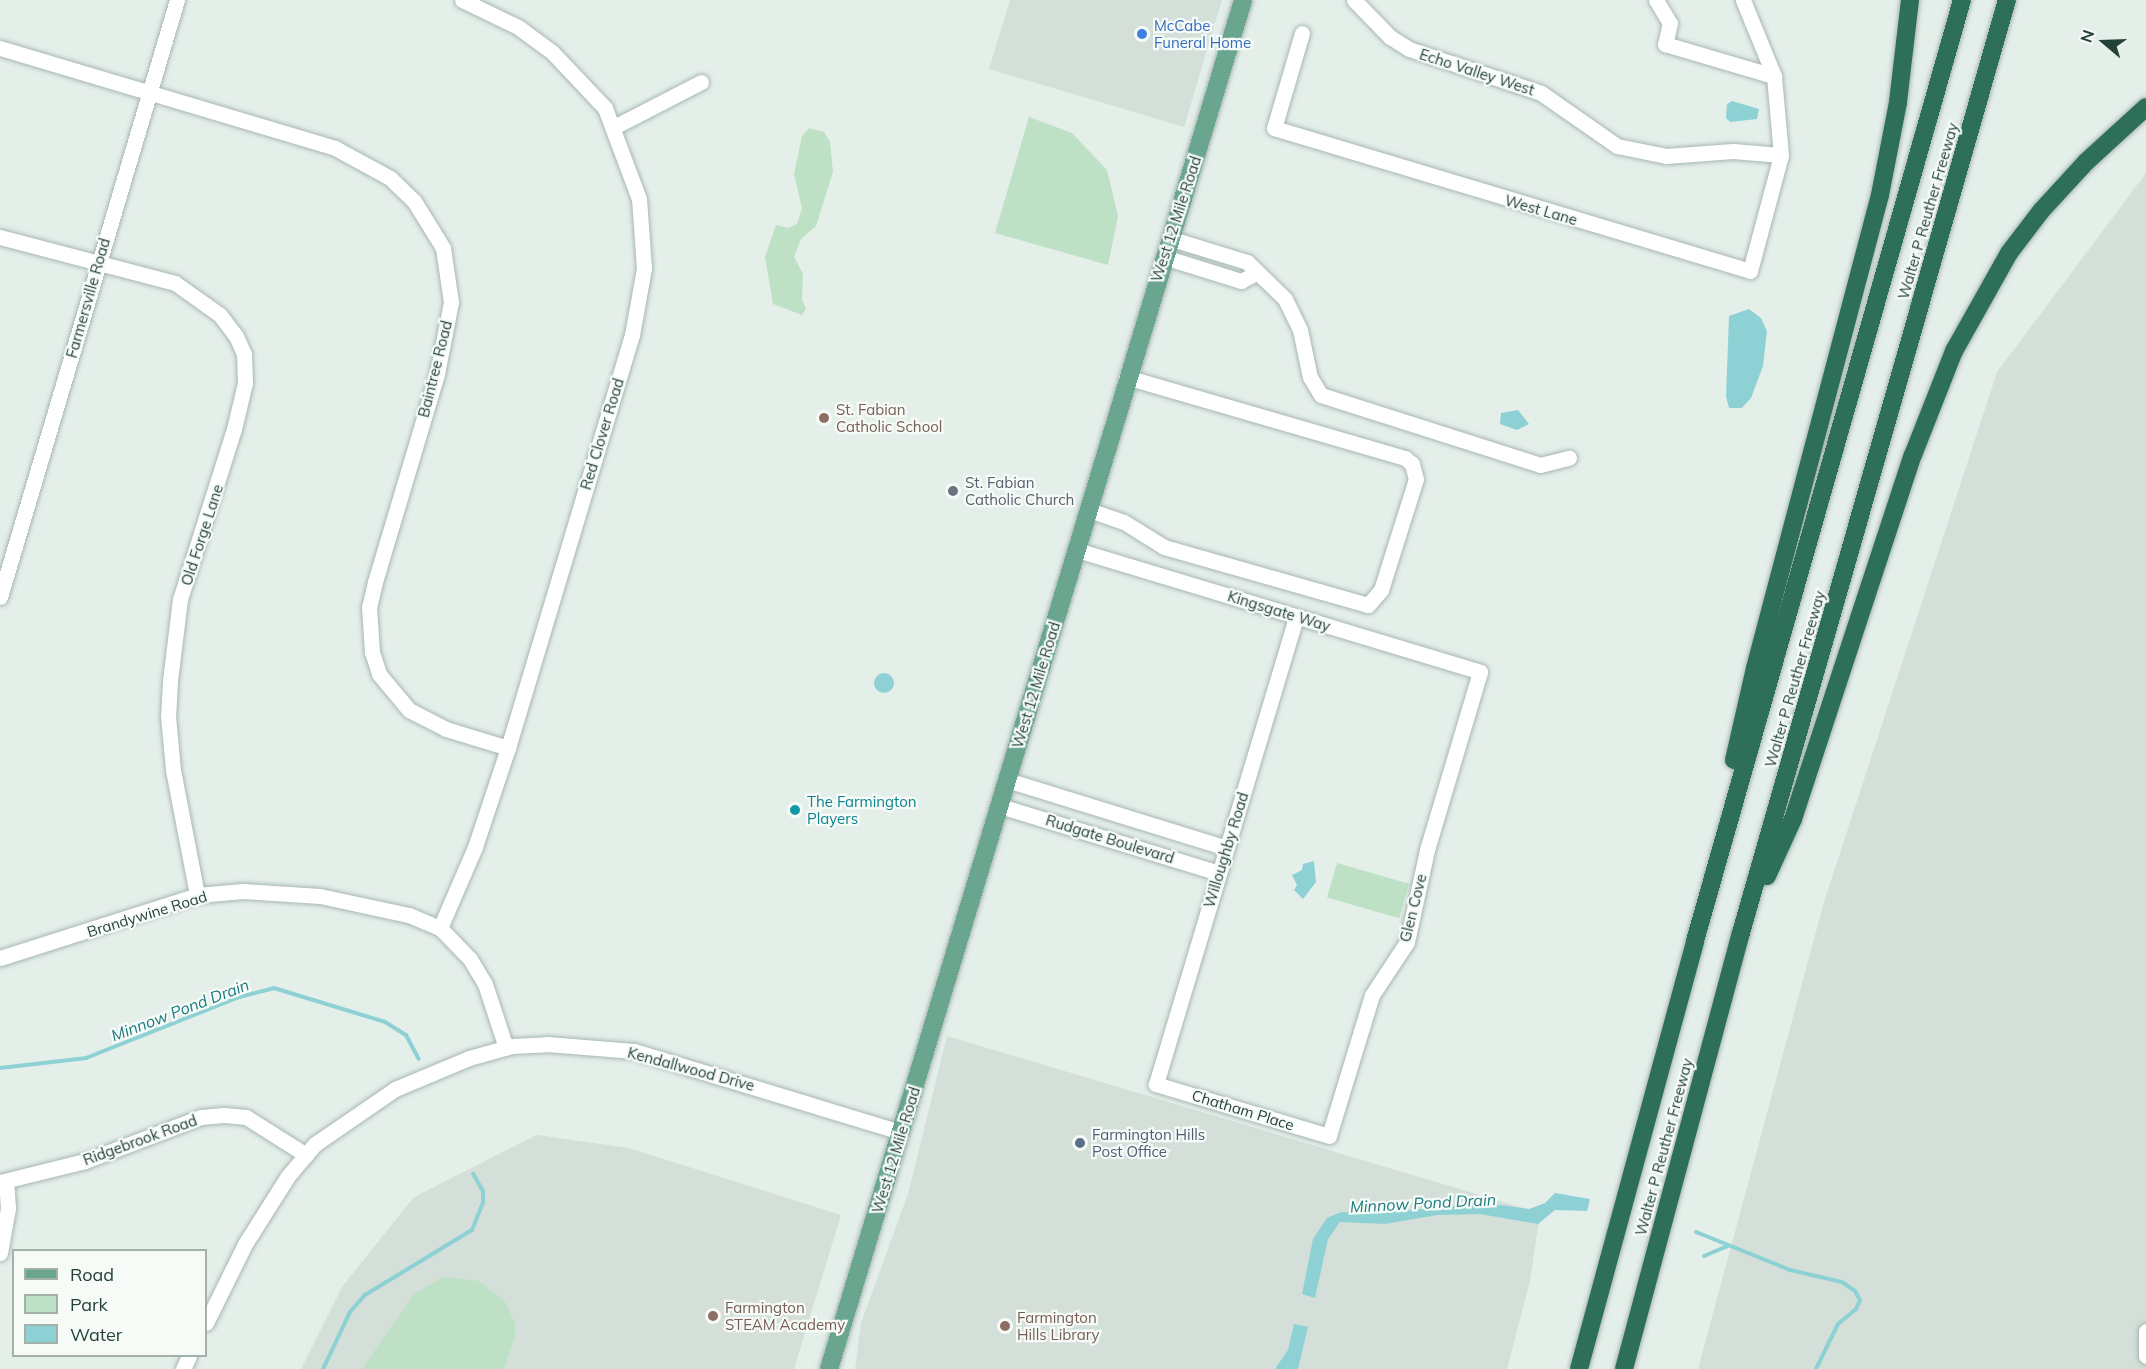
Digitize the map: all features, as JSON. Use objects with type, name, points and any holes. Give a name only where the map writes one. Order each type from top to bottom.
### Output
[{"type":"highway","points":[[1695,941],[1755,668],[1880,195],[1900,92],[1910,0]]},
{"type":"highway","points":[[1944,64],[1956,0]]},
{"type":"highway","name":"Walter P Reuther Freeway","points":[[1579,1369],[1695,941],[1962,0]]},
{"type":"highway","name":"Walter P Reuther Freeway","points":[[1624,1369],[1742,933],[2007,0]]},
{"type":"highway","points":[[1742,933],[1793,819],[1913,455],[1954,351],[2009,253],[2041,211],[2085,162],[2146,107]]},
{"type":"main road","name":"West 12 Mile Road","points":[[829,1369],[1169,238],[1243,0]]},
{"type":"street","name":"Farmersville Road","points":[[0,597],[177,0]]},
{"type":"street","name":"Red Clover Road","points":[[440,928],[475,847],[508,748],[638,308],[644,231],[639,199],[605,108],[581,78],[552,52],[518,27],[462,0]]},
{"type":"street","name":"Echo Valley West","points":[[1354,0],[1390,37],[1409,50],[1541,93],[1617,146],[1666,156],[1732,151],[1781,155]]},
{"type":"street","points":[[1656,0],[1670,23],[1665,44],[1774,76]]},
{"type":"street","name":"West Lane","points":[[1302,33],[1274,128],[1750,271],[1781,155],[1774,76],[1743,0]]},
{"type":"street","name":"Baintree Road","points":[[0,48],[150,92],[361,159],[390,178],[414,201],[432,226],[443,248],[451,302],[436,374],[369,606],[372,652],[379,674],[409,710],[446,729],[508,748]]},
{"type":"street","points":[[614,127],[701,82]]},
{"type":"street","name":"Old Forge Lane","points":[[0,237],[99,260],[175,283],[199,297],[220,315],[244,354],[245,382],[234,429],[180,599],[170,681],[168,716],[173,771],[197,895]]},
{"type":"street","points":[[1169,238],[1247,262],[1254,274],[1285,299],[1294,313],[1310,377],[1321,395],[1540,465],[1569,458]]},
{"type":"street","points":[[1164,257],[1240,281],[1254,274]]},
{"type":"street","points":[[1089,510],[1124,522],[1164,547],[1368,605],[1381,590],[1416,479],[1412,464],[1405,458],[1127,377]]},
{"type":"street","name":"Kingsgate Way","points":[[1077,550],[1480,672]]},
{"type":"street","name":"Willoughby Road","points":[[1156,1084],[1296,617]]},
{"type":"street","name":"Glen Cove","points":[[1329,1136],[1372,995],[1407,942],[1427,850],[1480,672]]},
{"type":"street","name":"Rudgate Boulevard","points":[[1007,780],[1227,848]]},
{"type":"street","name":"Rudgate Boulevard","points":[[1000,806],[1219,873]]},
{"type":"street","name":"Brandywine Road","points":[[0,958],[197,895],[243,891],[320,896],[409,915],[440,928],[470,959],[485,984],[506,1048]]},
{"type":"street","name":"Kendallwood Drive","points":[[207,1321],[245,1244],[306,1155],[359,1111],[395,1089],[468,1058],[506,1048],[590,1045],[633,1052],[901,1132]]},
{"type":"street","name":"Chatham Place","points":[[1156,1084],[1329,1136]]},
{"type":"street","name":"Ridgebrook Road","points":[[3,1182],[85,1161],[201,1117],[224,1115],[246,1117],[306,1155]]},
{"type":"street","points":[[0,1253],[8,1208],[3,1182]]},
{"type":"street","points":[[2146,1331],[2146,1356]]},
{"type":"shaded area","points":[[1010,0],[1222,0],[1184,127],[989,69]]},
{"type":"shaded area","points":[[2146,173],[2146,1369],[1698,1369],[1824,902],[1997,372]]},
{"type":"shaded area","points":[[947,1036],[1540,1213],[1530,1281],[1507,1369],[855,1369],[861,1323],[908,1194]]},
{"type":"shaded area","points":[[537,1135],[629,1148],[841,1215],[794,1369],[301,1369],[342,1287],[414,1197]]},
{"type":"green space","points":[[1029,117],[1072,133],[1107,170],[1118,216],[1108,265],[995,233]]},
{"type":"green space","points":[[809,128],[824,132],[830,142],[833,172],[816,226],[801,239],[794,257],[803,274],[802,300],[806,309],[802,315],[773,304],[765,257],[776,225],[788,228],[797,224],[802,208],[794,174],[802,136]]},
{"type":"green space","points":[[1337,863],[1409,884],[1399,918],[1327,898]]},
{"type":"green space","points":[[444,1277],[479,1281],[505,1302],[515,1323],[515,1336],[504,1369],[362,1369],[414,1294]]},
{"type":"water","points":[[1732,101],[1759,109],[1757,119],[1730,122],[1726,118],[1727,104]]},
{"type":"water","points":[[1749,309],[1761,318],[1767,331],[1763,366],[1751,398],[1742,408],[1729,408],[1726,396],[1729,316]]},
{"type":"water","points":[[1518,410],[1529,424],[1517,430],[1500,424],[1501,413]]},
{"type":"water","points":[[880,673],[888,673],[894,679],[894,687],[888,693],[880,693],[874,687],[874,679]]},
{"type":"water","points":[[1314,861],[1316,882],[1303,899],[1294,890],[1297,885],[1292,875],[1302,870],[1303,864]]},
{"type":"water","points":[[1555,1193],[1590,1199],[1587,1211],[1555,1210],[1538,1224],[1480,1214],[1437,1215],[1385,1224],[1340,1222],[1328,1239],[1315,1298],[1302,1294],[1313,1239],[1327,1218],[1341,1212],[1381,1213],[1485,1203],[1529,1209],[1545,1203]]},
{"type":"water","points":[[1294,1324],[1308,1327],[1298,1369],[1275,1369],[1288,1350]]},
{"type":"waterway","name":"Minnow Pond Drain","points":[[0,1068],[86,1058],[239,997],[274,988],[385,1022],[406,1035],[419,1059]]},
{"type":"waterway","name":"Minnow Pond Drain","points":[[323,1369],[350,1312],[365,1295],[472,1230],[483,1203],[483,1191],[473,1174]]},
{"type":"waterway","name":"Minnow Pond Drain","points":[[1696,1232],[1790,1270],[1842,1282],[1855,1291],[1860,1300],[1856,1309],[1838,1324],[1816,1369]]},
{"type":"waterway","points":[[1704,1256],[1728,1246]]},
{"type":"place","name":"McCabe Funeral Home","points":[[1142,34]]},
{"type":"place","name":"St. Fabian Catholic School","points":[[824,418]]},
{"type":"place","name":"St. Fabian Catholic Church","points":[[953,491]]},
{"type":"place","name":"The Farmington Players","points":[[795,810]]},
{"type":"place","name":"Farmington Hills Post Office","points":[[1080,1143]]},
{"type":"place","name":"Farmington STEAM Academy","points":[[713,1316]]},
{"type":"place","name":"Farmington Hills Library","points":[[1005,1326]]}]
